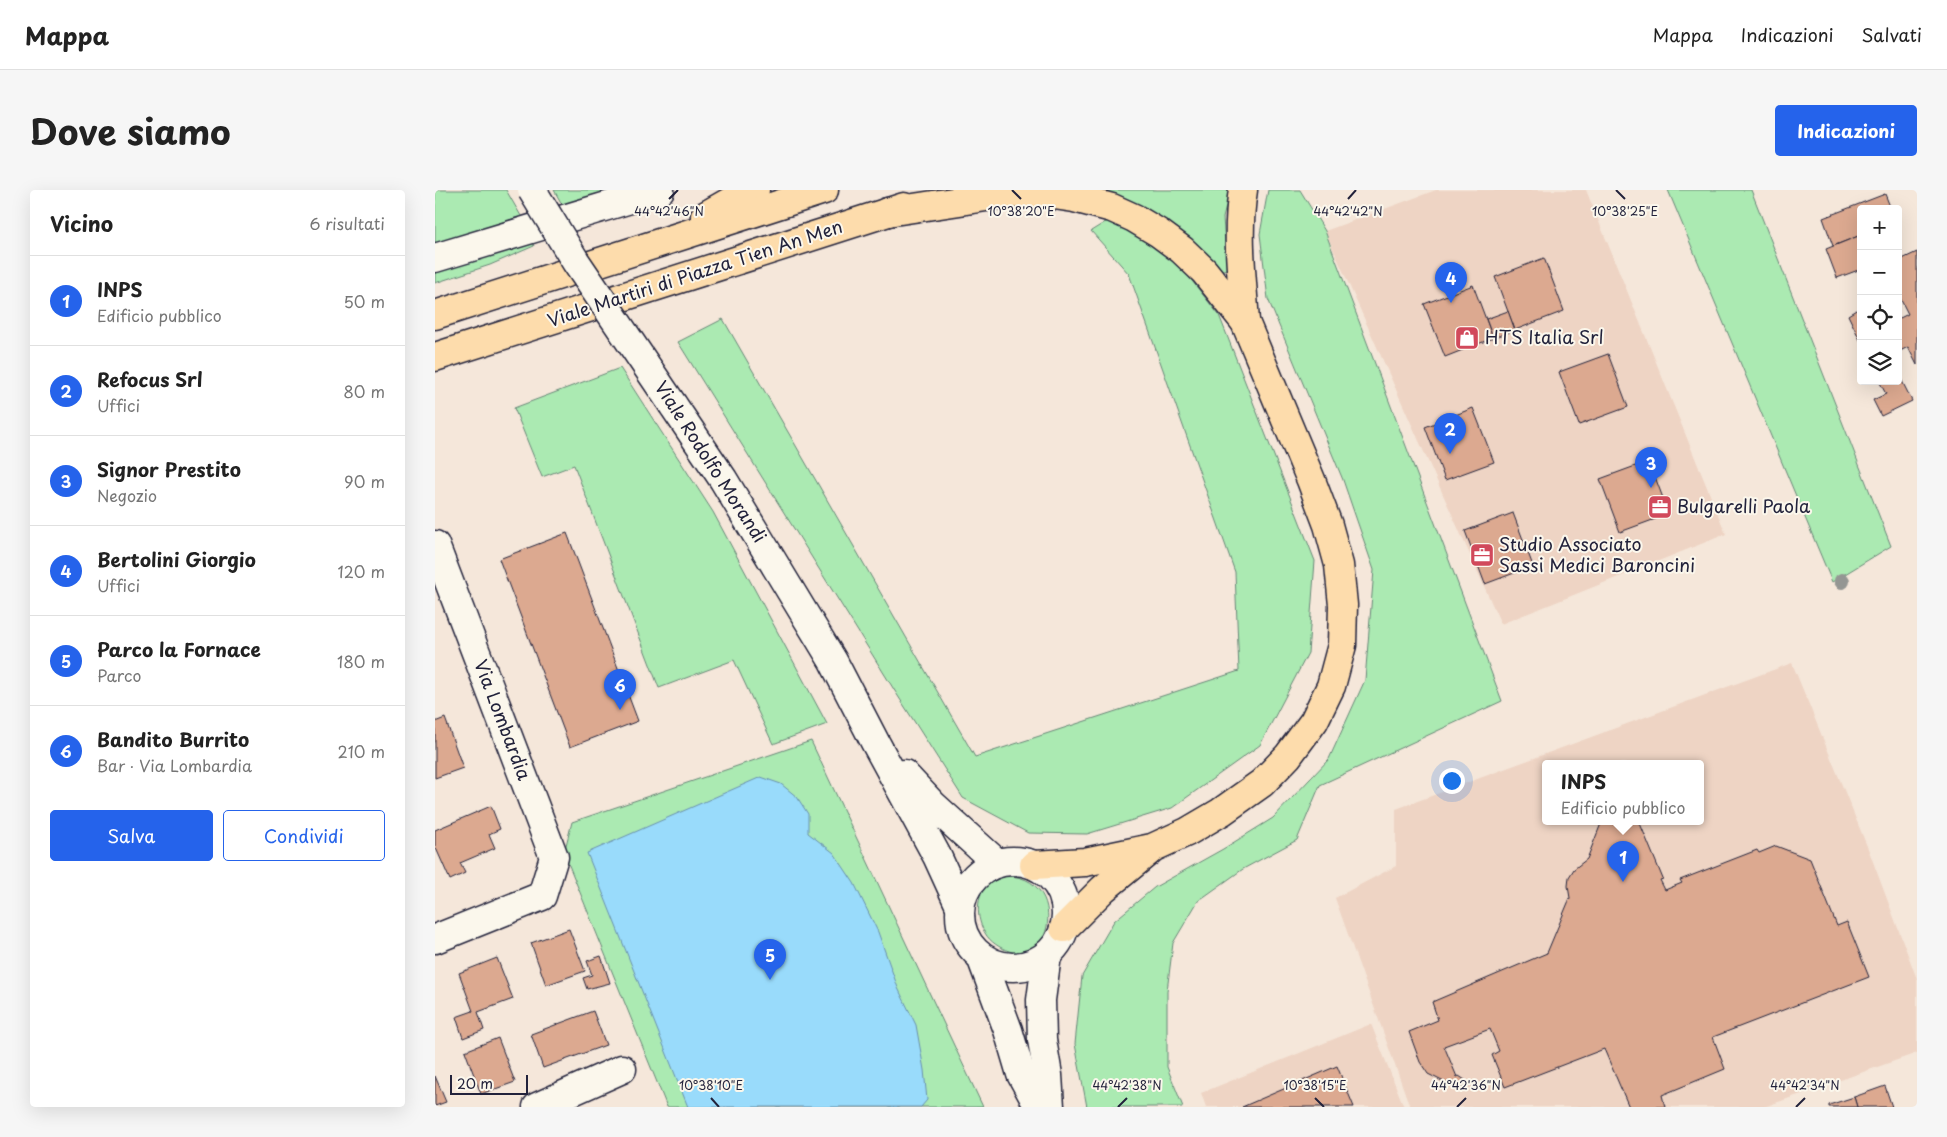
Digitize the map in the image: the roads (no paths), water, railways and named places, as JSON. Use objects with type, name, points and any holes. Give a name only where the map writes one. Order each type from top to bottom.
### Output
[{"type":"highway","points":[[655,244],[745,193],[755,190]]},
{"type":"highway","points":[[435,315],[824,190]]},
{"type":"highway","name":"Viale Martiri di Piazza Tien An Men","points":[[435,357],[955,190]]},
{"type":"highway","points":[[1243,190],[1239,215],[1239,250],[1245,322]]},
{"type":"highway","points":[[887,212],[1006,194],[1041,193],[1075,198],[1112,208],[1134,218],[1183,250],[1204,271],[1245,322],[1329,525],[1339,565],[1343,605],[1342,645],[1331,686],[1314,722],[1288,756],[1262,783],[1221,812],[1187,832],[1152,848],[1085,862],[1034,865]]},
{"type":"highway","points":[[1064,928],[1103,889],[1152,848]]},
{"type":"street","name":"Viale Rodolfo Morandi","points":[[532,190],[576,262],[723,479],[833,661],[875,742],[937,856],[959,904],[961,929],[967,942],[981,957],[1003,967],[1019,967],[1034,963],[1047,955],[1058,943],[1064,928],[1066,913],[1064,898],[1057,884],[1047,873],[1034,865],[1009,861],[997,863],[934,806],[875,742]]},
{"type":"street","points":[[435,258],[660,190]]},
{"type":"street","name":"Via Lombardia","points":[[435,545],[554,857],[543,896],[435,939]]},
{"type":"street","points":[[959,904],[969,884],[981,871],[997,863]]},
{"type":"street","name":"Viale Rodolfo Morandi","points":[[1047,955],[1041,1000],[1042,1040],[1048,1075],[1050,1107]]},
{"type":"street","name":"Viale Rodolfo Morandi","points":[[981,957],[1008,1030],[1021,1074],[1039,1107]]},
{"type":"street","points":[[537,1107],[621,1069]]},
{"type":"water","points":[[761,777],[781,784],[797,797],[808,814],[808,833],[834,853],[854,883],[878,932],[898,988],[916,1025],[927,1100],[921,1107],[688,1107],[587,853]]},
{"type":"place","name":"Bertolini Giorgio","points":[[1451,303]]},
{"type":"place","name":"HTS Italia Srl","points":[[1467,338]]},
{"type":"place","name":"Refocus Srl","points":[[1450,454]]},
{"type":"place","name":"Signor Prestito","points":[[1651,488]]},
{"type":"place","name":"Bulgarelli Paola","points":[[1660,507]]},
{"type":"place","name":"Studio Associato Sassi Medici Baroncini","points":[[1482,555]]},
{"type":"place","name":"Bandito Burrito","points":[[620,710]]},
{"type":"place","name":"INPS","points":[[1623,882]]},
{"type":"place","name":"Parco la Fornace","points":[[770,980]]}]
